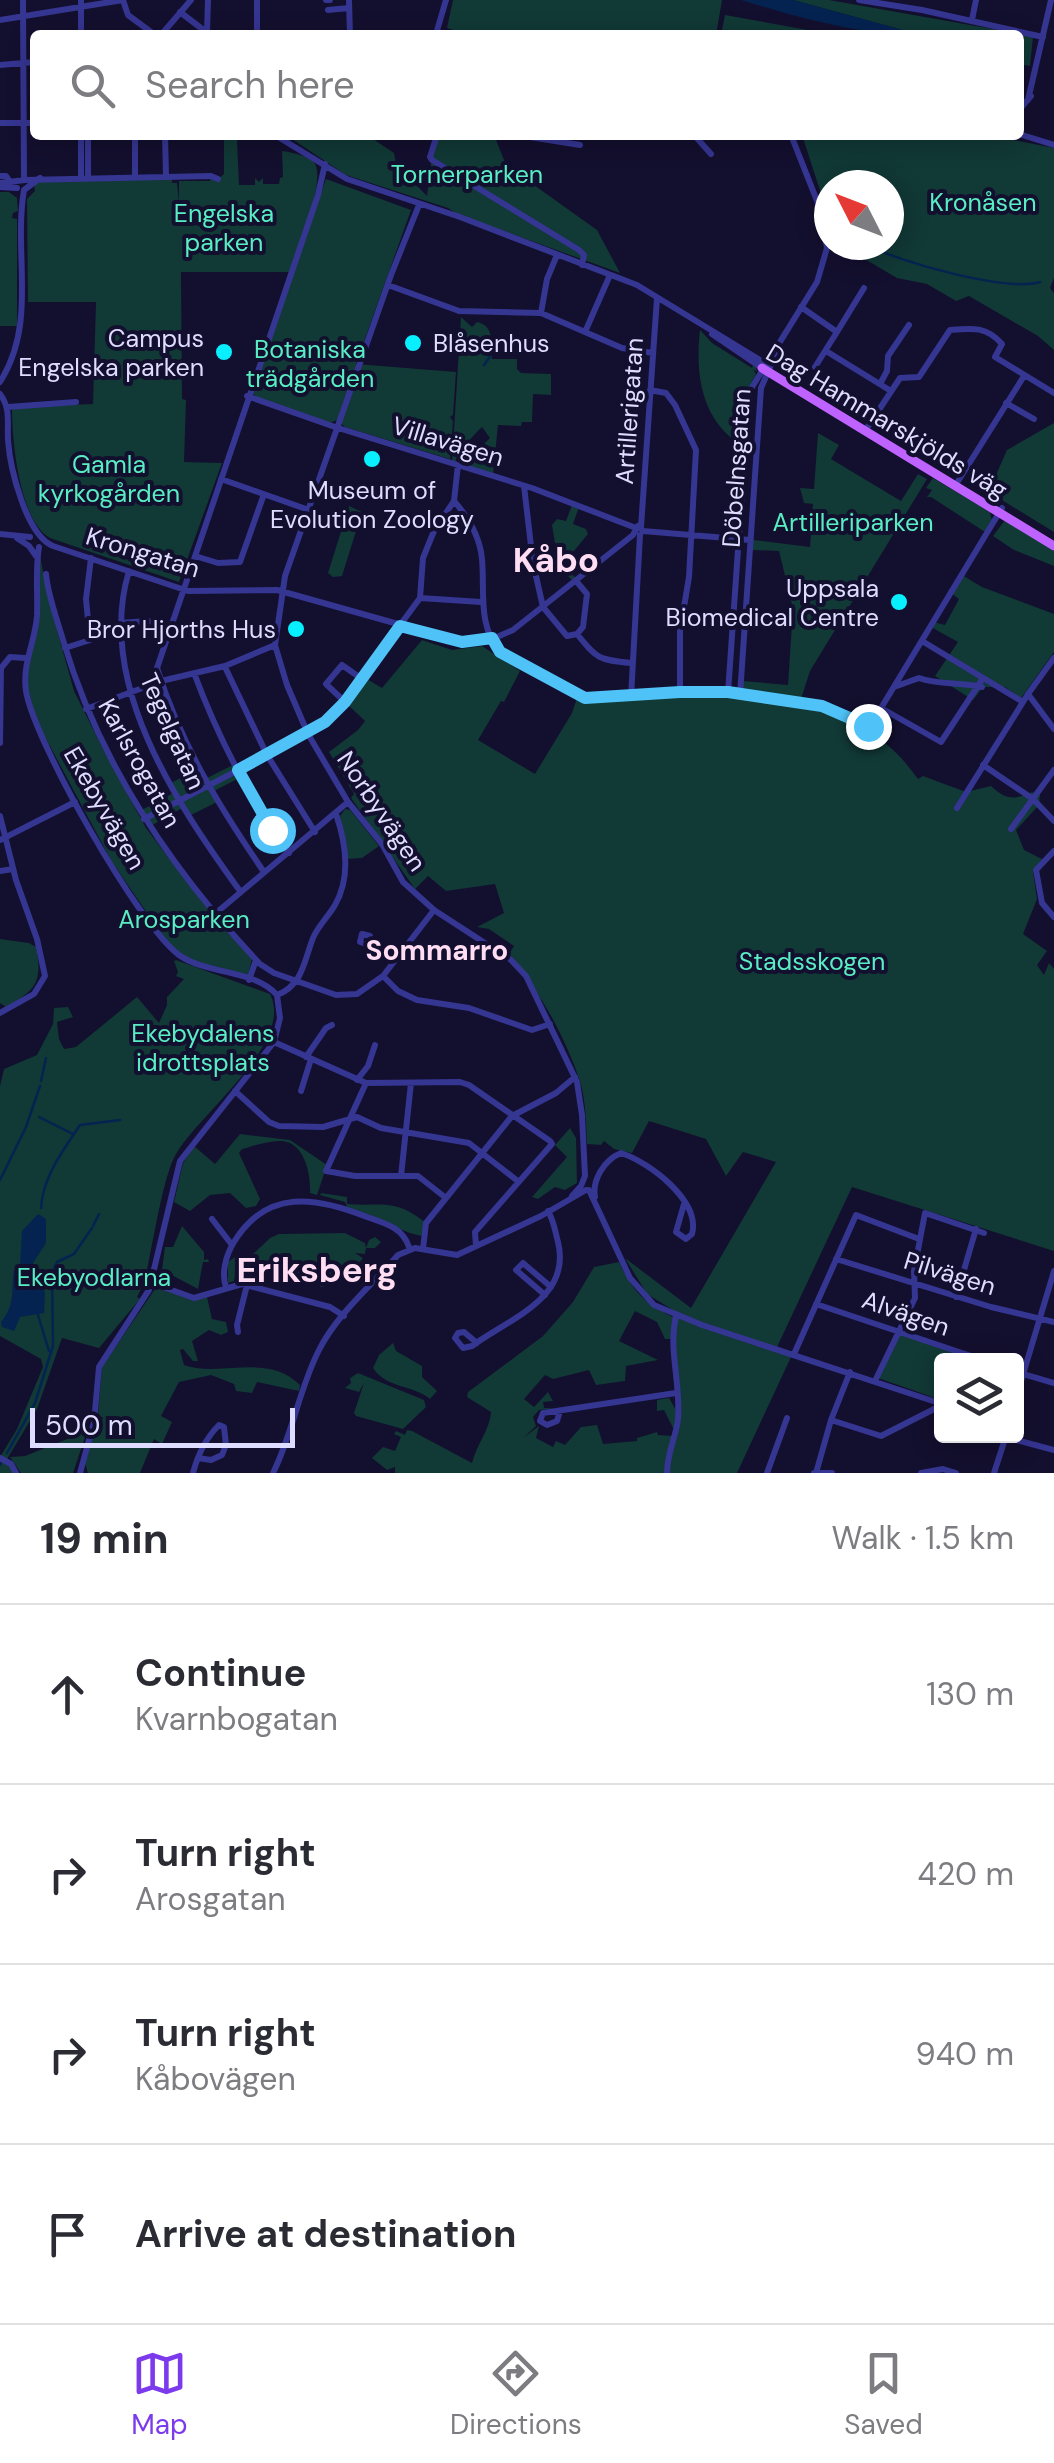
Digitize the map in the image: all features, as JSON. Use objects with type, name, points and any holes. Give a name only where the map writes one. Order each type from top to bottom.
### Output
[{"type":"main road","name":"Dag Hammarskjölds väg","points":[[766,367],[866,429]]},
{"type":"main road","name":"Dag Hammarskjölds väg","points":[[766,367],[1054,543]]},
{"type":"street","points":[[0,534],[35,542],[8,444],[8,406],[0,395],[1,380],[22,326],[22,0]]},
{"type":"street","points":[[0,20],[81,3],[123,0],[128,15],[150,30]]},
{"type":"street","points":[[163,30],[190,0]]},
{"type":"street","points":[[208,0],[209,30]]},
{"type":"street","points":[[257,0],[258,30]]},
{"type":"street","points":[[437,30],[446,0]]},
{"type":"street","points":[[863,0],[1014,30]]},
{"type":"street","points":[[922,10],[924,0]]},
{"type":"street","points":[[972,20],[976,0]]},
{"type":"street","points":[[1024,104],[1032,86],[1051,0]]},
{"type":"street","points":[[81,3],[81,30]]},
{"type":"street","points":[[328,10],[349,4],[350,30]]},
{"type":"street","points":[[180,12],[204,30]]},
{"type":"street","points":[[1024,32],[1043,37]]},
{"type":"street","points":[[0,64],[30,63]]},
{"type":"street","points":[[0,123],[30,123]]},
{"type":"street","points":[[1024,136],[1054,145]]},
{"type":"street","points":[[85,140],[85,177]]},
{"type":"street","points":[[135,140],[135,177]]},
{"type":"street","points":[[165,140],[166,176]]},
{"type":"street","name":"Dag Hammarskjölds väg","points":[[286,140],[347,179],[610,274],[704,326],[766,367]]},
{"type":"street","points":[[435,140],[432,160],[579,250],[584,255],[582,265]]},
{"type":"street","points":[[546,140],[580,146]]},
{"type":"street","points":[[698,140],[711,154]]},
{"type":"street","points":[[766,367],[822,271],[827,240],[821,211],[793,140]]},
{"type":"street","points":[[264,872],[208,786],[157,668],[318,195],[325,164]]},
{"type":"street","points":[[0,182],[21,184],[40,178],[85,177],[218,179]]},
{"type":"street","name":"Norbyvägen","points":[[419,205],[308,510],[282,591],[275,645],[308,734],[348,802],[386,850],[404,882],[434,910],[520,968],[575,1077],[585,1163],[591,1176]]},
{"type":"street","points":[[540,312],[556,255]]},
{"type":"street","points":[[585,332],[610,274]]},
{"type":"street","points":[[388,285],[459,311],[540,312],[622,348],[653,353]]},
{"type":"street","points":[[815,367],[864,288]]},
{"type":"street","name":"Artillerigatan","points":[[630,697],[657,298]]},
{"type":"street","points":[[802,307],[836,332]]},
{"type":"street","points":[[880,384],[887,372],[888,356],[909,324]]},
{"type":"street","points":[[866,429],[904,376],[919,377],[950,330],[977,326],[1004,344],[995,357],[1054,394]]},
{"type":"street","points":[[826,351],[890,391]]},
{"type":"street","name":"Döbelnsgatan","points":[[740,694],[761,388],[766,367]]},
{"type":"street","name":"Döbelnsgatan","points":[[728,692],[749,392],[766,367]]},
{"type":"street","points":[[957,484],[1024,376]]},
{"type":"street","points":[[761,388],[768,380],[780,379]]},
{"type":"street","points":[[650,390],[666,393],[696,450],[680,630],[680,692]]},
{"type":"street","name":"Villavägen","points":[[247,396],[524,486],[639,531],[750,540]]},
{"type":"street","points":[[8,406],[76,402]]},
{"type":"street","points":[[1006,403],[1034,419]]},
{"type":"street","points":[[144,819],[308,734],[345,702],[420,598],[423,558],[434,531],[454,501],[458,466]]},
{"type":"street","points":[[221,479],[308,510]]},
{"type":"street","points":[[524,486],[533,563],[544,607],[567,636],[576,634],[583,626],[587,594],[577,582]]},
{"type":"street","points":[[195,556],[218,563],[240,562],[264,494]]},
{"type":"street","points":[[454,501],[469,520],[480,545],[481,602],[498,650],[578,696],[591,699],[728,692],[822,706],[868,726],[1001,510]]},
{"type":"street","points":[[492,638],[544,607],[639,531]]},
{"type":"street","name":"Krongatan","points":[[35,542],[184,589],[282,591],[462,642],[492,638]]},
{"type":"street","name":"Ekebyvägen","points":[[35,542],[36,617],[25,658],[26,690],[35,722],[75,802],[166,943],[194,963],[269,987],[277,996]]},
{"type":"street","points":[[90,636],[86,598],[91,558]]},
{"type":"street","name":"Tegelgatan","points":[[129,571],[121,624],[129,691],[180,800],[240,891]]},
{"type":"street","name":"Karlsrogatan","points":[[46,574],[86,709],[144,819],[256,960],[274,972],[347,996],[364,991],[382,976],[434,910]]},
{"type":"street","points":[[420,598],[481,602]]},
{"type":"street","points":[[66,648],[121,624],[147,622],[170,626]]},
{"type":"street","points":[[576,634],[594,656],[631,663]]},
{"type":"street","points":[[922,641],[981,684]]},
{"type":"street","points":[[86,709],[161,680],[225,666],[275,645]]},
{"type":"street","points":[[0,742],[1,668],[10,657],[25,658]]},
{"type":"street","points":[[957,808],[1054,658]]},
{"type":"street","points":[[345,702],[326,684],[342,665],[362,679]]},
{"type":"street","points":[[225,666],[267,755],[315,832]]},
{"type":"street","points":[[1046,668],[1054,673]]},
{"type":"street","points":[[904,670],[912,678],[981,684],[1025,698],[1054,729]]},
{"type":"street","points":[[194,673],[210,717],[289,853]]},
{"type":"street","points":[[893,688],[912,678]]},
{"type":"street","points":[[881,708],[941,742],[981,684]]},
{"type":"street","points":[[984,766],[1033,799],[1054,821]]},
{"type":"street","points":[[1011,828],[1054,770]]},
{"type":"street","points":[[4,838],[75,802]]},
{"type":"street","points":[[216,912],[348,802]]},
{"type":"street","points":[[80,1473],[94,1422],[99,1367],[152,1283],[180,1160],[274,1042],[280,1012],[277,996],[297,981],[313,938],[341,890],[344,839],[336,814]]},
{"type":"street","points":[[0,816],[37,939],[44,981],[31,997],[0,1012]]},
{"type":"street","points":[[1054,851],[1036,870],[1044,905],[1054,917]]},
{"type":"street","points":[[0,871],[13,869]]},
{"type":"street","points":[[1044,905],[1054,896]]},
{"type":"street","points":[[370,941],[400,954]]},
{"type":"street","points":[[249,980],[256,960]]},
{"type":"street","points":[[382,976],[398,991],[417,1000],[469,1008],[532,1030],[550,1024]]},
{"type":"street","points":[[301,1091],[309,1058],[326,1028],[332,1025]]},
{"type":"street","points":[[274,1042],[366,1083],[469,1085],[552,1144],[475,1232],[476,1246]]},
{"type":"street","points":[[357,1080],[368,1066],[375,1044]]},
{"type":"street","points":[[423,1250],[426,1223],[512,1116],[556,1094],[575,1077]]},
{"type":"street","points":[[402,1176],[411,1082]]},
{"type":"street","points":[[366,1083],[326,1171],[355,1176],[418,1176],[446,1198]]},
{"type":"street","points":[[235,1091],[269,1122],[279,1126],[323,1127],[351,1118],[381,1128],[468,1143],[519,1182]]},
{"type":"street","points":[[273,1473],[288,1442],[318,1352],[398,1255],[409,1248],[457,1255],[548,1212],[588,1188],[591,1176],[618,1153],[628,1155],[670,1184],[684,1204],[694,1226],[686,1239],[676,1232],[684,1204]]},
{"type":"street","points":[[588,1188],[591,1176]]},
{"type":"street","points":[[588,1188],[636,1287],[654,1304],[676,1316],[934,1401]]},
{"type":"street","points":[[226,1287],[225,1266],[232,1245],[262,1213],[280,1204],[303,1200],[342,1207],[390,1225],[404,1235],[409,1248]]},
{"type":"street","points":[[477,1343],[524,1314],[551,1287],[560,1258],[548,1212]]},
{"type":"street","points":[[875,1381],[915,1298],[918,1240],[925,1213],[984,1233]]},
{"type":"street","points":[[794,1354],[856,1215],[918,1240]]},
{"type":"street","points":[[212,1219],[232,1245]]},
{"type":"street","points":[[956,1297],[976,1229]]},
{"type":"street","name":"Pilvägen","points":[[836,1259],[956,1297],[1054,1322]]},
{"type":"street","points":[[545,1295],[516,1270],[523,1263],[551,1287]]},
{"type":"street","points":[[1024,1362],[1054,1271]]},
{"type":"street","points":[[152,1283],[187,1298],[247,1285],[330,1307],[344,1316]]},
{"type":"street","points":[[238,1332],[247,1285]]},
{"type":"street","name":"Alvägen","points":[[816,1304],[962,1353]]},
{"type":"street","points":[[667,1473],[669,1449],[678,1421],[670,1338],[676,1316]]},
{"type":"street","points":[[832,1473],[815,1473],[850,1372]]},
{"type":"street","points":[[1024,1374],[1054,1383]]},
{"type":"street","points":[[560,1411],[676,1393]]},
{"type":"street","points":[[831,1420],[881,1436],[934,1408]]},
{"type":"street","points":[[766,1473],[787,1418]]},
{"type":"street","points":[[193,1473],[198,1458],[208,1436],[217,1426],[224,1427],[226,1445],[222,1456],[211,1460],[198,1458]]},
{"type":"street","points":[[1024,1442],[1054,1450]]},
{"type":"street","points":[[994,1473],[1002,1443]]},
{"type":"street","points":[[0,1458],[16,1473]]},
{"type":"street","points":[[921,1473],[944,1469],[956,1473]]},
{"type":"green space","points":[[453,0],[722,0],[717,30],[447,28]]},
{"type":"green space","points":[[793,0],[829,0],[998,30],[903,30]]},
{"type":"green space","points":[[725,15],[808,30],[722,30]]},
{"type":"green space","points":[[1024,35],[1033,37],[1030,66],[1024,65]]},
{"type":"green space","name":"Gamla kyrkogården","points":[[224,140],[238,140],[239,185],[255,185],[255,178],[259,182],[263,178],[263,184],[279,184],[283,177],[282,151],[313,161],[317,182],[310,215],[289,272],[181,272],[184,462],[222,463],[179,582],[50,538],[31,516],[16,461],[12,410],[93,404],[96,302],[28,302],[27,199],[35,191],[34,185],[41,181],[172,178],[172,183],[177,183],[179,202],[179,181],[210,181],[211,176],[218,179],[224,174]]},
{"type":"green space","name":"Tornerparken","points":[[294,140],[374,140],[394,153],[396,164],[427,196],[438,140],[496,140],[506,165],[597,230],[620,273],[448,208],[346,175]]},
{"type":"green space","name":"Kronåsen","points":[[804,140],[1013,140],[1054,148],[1054,278],[1050,288],[1054,293],[1054,350],[1038,336],[969,296],[956,301],[927,284],[897,278],[866,260],[904,260],[904,170],[814,172]]},
{"type":"green space","name":"Botaniska trädgården","points":[[326,179],[411,210],[356,364],[456,372],[450,459],[345,427],[337,420],[330,423],[256,397],[251,391]]},
{"type":"green space","points":[[0,192],[17,198],[18,211],[12,218],[17,219],[17,326],[0,326]]},
{"type":"green space","points":[[461,317],[472,327],[477,322],[487,327],[492,359],[517,359],[521,373],[551,374],[551,395],[533,394],[532,422],[522,422],[521,426],[498,425],[493,474],[459,463],[473,447],[481,446],[478,454],[488,457],[491,447],[484,444],[490,438],[482,427],[452,462]]},
{"type":"green space","points":[[700,330],[712,343],[756,367],[748,389],[743,446],[718,424],[704,395],[699,363]]},
{"type":"green space","points":[[1054,423],[1054,532],[969,480],[996,475],[1007,450]]},
{"type":"green space","name":"Stadsskogen","points":[[818,433],[839,445],[831,459],[901,501],[918,474],[927,479],[810,671],[800,702],[839,715],[888,745],[918,779],[923,776],[966,792],[991,786],[1010,797],[1032,792],[1040,795],[1039,805],[1016,830],[1024,850],[1044,860],[1033,872],[1037,899],[1023,934],[1047,951],[1037,965],[1044,975],[1049,963],[1054,969],[1054,1251],[852,1187],[778,1345],[776,1352],[791,1357],[737,1473],[395,1473],[395,1467],[387,1470],[372,1458],[383,1447],[395,1451],[401,1437],[394,1434],[396,1431],[405,1435],[407,1430],[472,1463],[491,1412],[467,1397],[468,1392],[543,1336],[573,1302],[594,1267],[619,1262],[647,1301],[673,1317],[678,1313],[647,1294],[625,1258],[691,1308],[776,1162],[743,1152],[726,1176],[706,1139],[649,1121],[632,1153],[614,1149],[604,1141],[601,1145],[587,1144],[582,1089],[558,1029],[539,996],[504,953],[509,954],[514,946],[489,929],[477,927],[504,913],[495,884],[446,891],[428,876],[415,889],[351,798],[354,794],[329,752],[365,721],[346,703],[365,678],[382,688],[422,640],[452,650],[482,646],[520,671],[478,740],[535,774],[577,698],[714,694],[751,698],[743,695],[743,681],[788,685],[793,609],[779,551],[753,550],[753,540],[810,547],[813,504],[804,503],[800,488],[814,489]],"holes":[[[635,1311],[657,1322],[665,1339],[671,1339],[676,1410],[669,1398],[657,1400],[657,1411],[664,1410],[675,1432],[673,1436],[657,1432],[637,1441],[603,1444],[597,1425],[581,1427],[565,1445],[556,1441],[553,1447],[536,1438],[539,1426],[523,1438],[536,1426],[533,1417],[539,1410],[554,1408],[544,1408],[543,1402],[553,1401],[548,1392],[534,1407],[524,1399],[545,1375],[553,1379],[589,1370],[596,1385],[625,1381],[626,1366],[658,1360],[619,1341]]]},
{"type":"green space","points":[[933,478],[990,512],[992,521],[985,532],[927,497],[932,490],[926,488]]},
{"type":"green space","points":[[572,505],[579,507],[573,524],[586,529],[588,534],[564,563],[576,579],[573,581],[559,567],[552,525],[557,519],[566,521]]},
{"type":"green space","points":[[349,506],[362,512],[342,576],[333,577],[328,573]]},
{"type":"green space","points":[[1005,520],[1054,551],[1054,566],[1014,550],[993,536]]},
{"type":"green space","name":"Arosparken","points":[[40,555],[74,691],[146,828],[217,921],[252,959],[248,975],[194,961],[167,942],[112,862],[37,722],[28,689],[27,665],[32,651]]},
{"type":"green space","points":[[962,575],[982,587],[1054,614],[1054,652],[1021,698],[1005,687],[983,687],[973,700],[935,676],[958,642],[931,627],[933,622],[945,625],[959,599],[951,593]]},
{"type":"green space","points":[[235,764],[241,777],[212,792],[217,802],[189,816],[184,807],[149,827],[140,811],[175,792],[171,783],[199,768],[205,779]]},
{"type":"green space","points":[[345,809],[350,810],[379,846],[362,858],[347,859],[340,816]]},
{"type":"green space","points":[[0,939],[29,943],[36,947],[38,959],[31,990],[6,1007],[0,1003]]},
{"type":"green space","points":[[176,960],[270,994],[274,1013],[269,1033],[258,1055],[176,1154],[162,1197],[144,1283],[137,1297],[140,1299],[99,1348],[62,1338],[37,1409],[6,1461],[16,1473],[0,1473],[0,1457],[17,1429],[43,1367],[41,1359],[0,1336],[0,1086],[4,1069],[37,1055],[53,1024],[54,1008],[68,1007],[73,1017],[57,1022],[64,1049],[76,1047],[137,997],[159,1023],[167,997],[184,979],[176,976]]},
{"type":"green space","points":[[570,1128],[576,1138],[577,1183],[565,1190],[555,1187],[538,1199],[532,1197],[567,1157],[555,1145]]},
{"type":"green space","points":[[240,1134],[290,1140],[327,1165],[317,1195],[310,1193],[308,1169],[296,1147],[277,1141],[239,1153],[260,1199],[256,1206],[246,1208],[230,1193],[210,1195],[190,1211],[174,1202],[183,1163],[194,1146],[215,1164]]},
{"type":"green space","points":[[321,1193],[347,1197],[347,1204],[405,1209],[426,1223],[423,1236],[347,1207],[345,1202]]},
{"type":"green space","points":[[182,1226],[209,1262],[203,1262],[198,1289],[162,1270],[165,1247],[173,1247]]},
{"type":"green space","points":[[345,1233],[365,1243],[365,1254],[355,1253],[363,1258],[354,1270],[359,1280],[353,1278],[321,1287],[300,1274],[260,1270],[255,1263],[252,1269],[246,1268],[247,1264],[236,1271],[234,1281],[228,1283],[228,1262],[235,1257],[249,1258],[279,1234]]},
{"type":"green space","points":[[375,1237],[381,1242],[375,1248],[366,1248]]},
{"type":"green space","points":[[157,1286],[207,1297],[212,1319],[226,1322],[228,1332],[221,1335],[209,1330],[192,1341],[198,1361],[180,1350],[184,1365],[273,1370],[300,1385],[299,1391],[257,1382],[252,1393],[236,1391],[234,1384],[211,1375],[179,1382],[161,1416],[172,1422],[162,1444],[154,1439],[140,1473],[88,1473],[84,1460],[97,1418],[104,1419],[98,1414],[102,1367]]},
{"type":"green space","points":[[899,1332],[962,1353],[934,1353],[934,1398],[878,1378]]},
{"type":"green space","points":[[393,1343],[396,1351],[422,1366],[422,1377],[437,1391],[430,1399],[386,1380],[373,1368],[379,1355]]},
{"type":"green space","points":[[358,1373],[424,1400],[426,1407],[403,1429],[356,1416],[364,1383],[359,1392],[345,1388]]},
{"type":"green space","points":[[87,1431],[73,1473],[21,1473],[10,1457],[25,1456]]},
{"type":"water","points":[[741,0],[793,0],[903,30],[852,29]]},
{"type":"water","points":[[38,1214],[46,1219],[46,1243],[33,1263],[45,1293],[44,1313],[20,1317],[14,1331],[2,1327],[1,1322],[11,1303],[14,1270],[20,1266],[22,1231]]},
{"type":"waterway","points":[[904,259],[979,279],[1040,282]]},
{"type":"waterway","points":[[484,365],[491,355]]},
{"type":"waterway","points":[[41,1081],[46,1058]]},
{"type":"waterway","points":[[0,1180],[26,1127],[40,1086]]},
{"type":"waterway","points":[[39,1117],[73,1134]]},
{"type":"waterway","points":[[41,1208],[50,1175],[80,1125],[120,1120]]},
{"type":"waterway","points":[[93,1226],[99,1214]]},
{"type":"waterway","points":[[57,1262],[74,1254],[92,1228]]},
{"type":"waterway","points":[[7,1453],[35,1403],[53,1346],[52,1274],[56,1264]]},
{"type":"waterway","points":[[38,1315],[49,1351]]},
{"type":"place","name":"Blåsenhus","points":[[413,343]]},
{"type":"place","name":"Campus Engelska parken","points":[[224,352]]},
{"type":"place","name":"Museum of Evolution Zoology","points":[[372,459]]},
{"type":"place","name":"Uppsala Biomedical Centre","points":[[899,602]]},
{"type":"place","name":"Bror Hjorths Hus","points":[[296,629]]},
{"type":"district","name":"Kåbo","points":[[556,560]]},
{"type":"district","name":"Sommarro","points":[[437,950]]},
{"type":"district","name":"Eriksberg","points":[[317,1270]]},
{"type":"route","points":[[272,830],[238,770],[325,722],[345,702],[400,626],[462,642],[492,638],[500,652],[585,698],[728,692],[822,706],[868,726]]},
{"type":"park label","name":"Engelska parken","points":[[224,228]]},
{"type":"park label","name":"Artilleriparken","points":[[853,522]]},
{"type":"park label","name":"Ekebydalens idrottsplats","points":[[203,1048]]},
{"type":"park label","name":"Ekebyodlarna","points":[[94,1277]]}]
